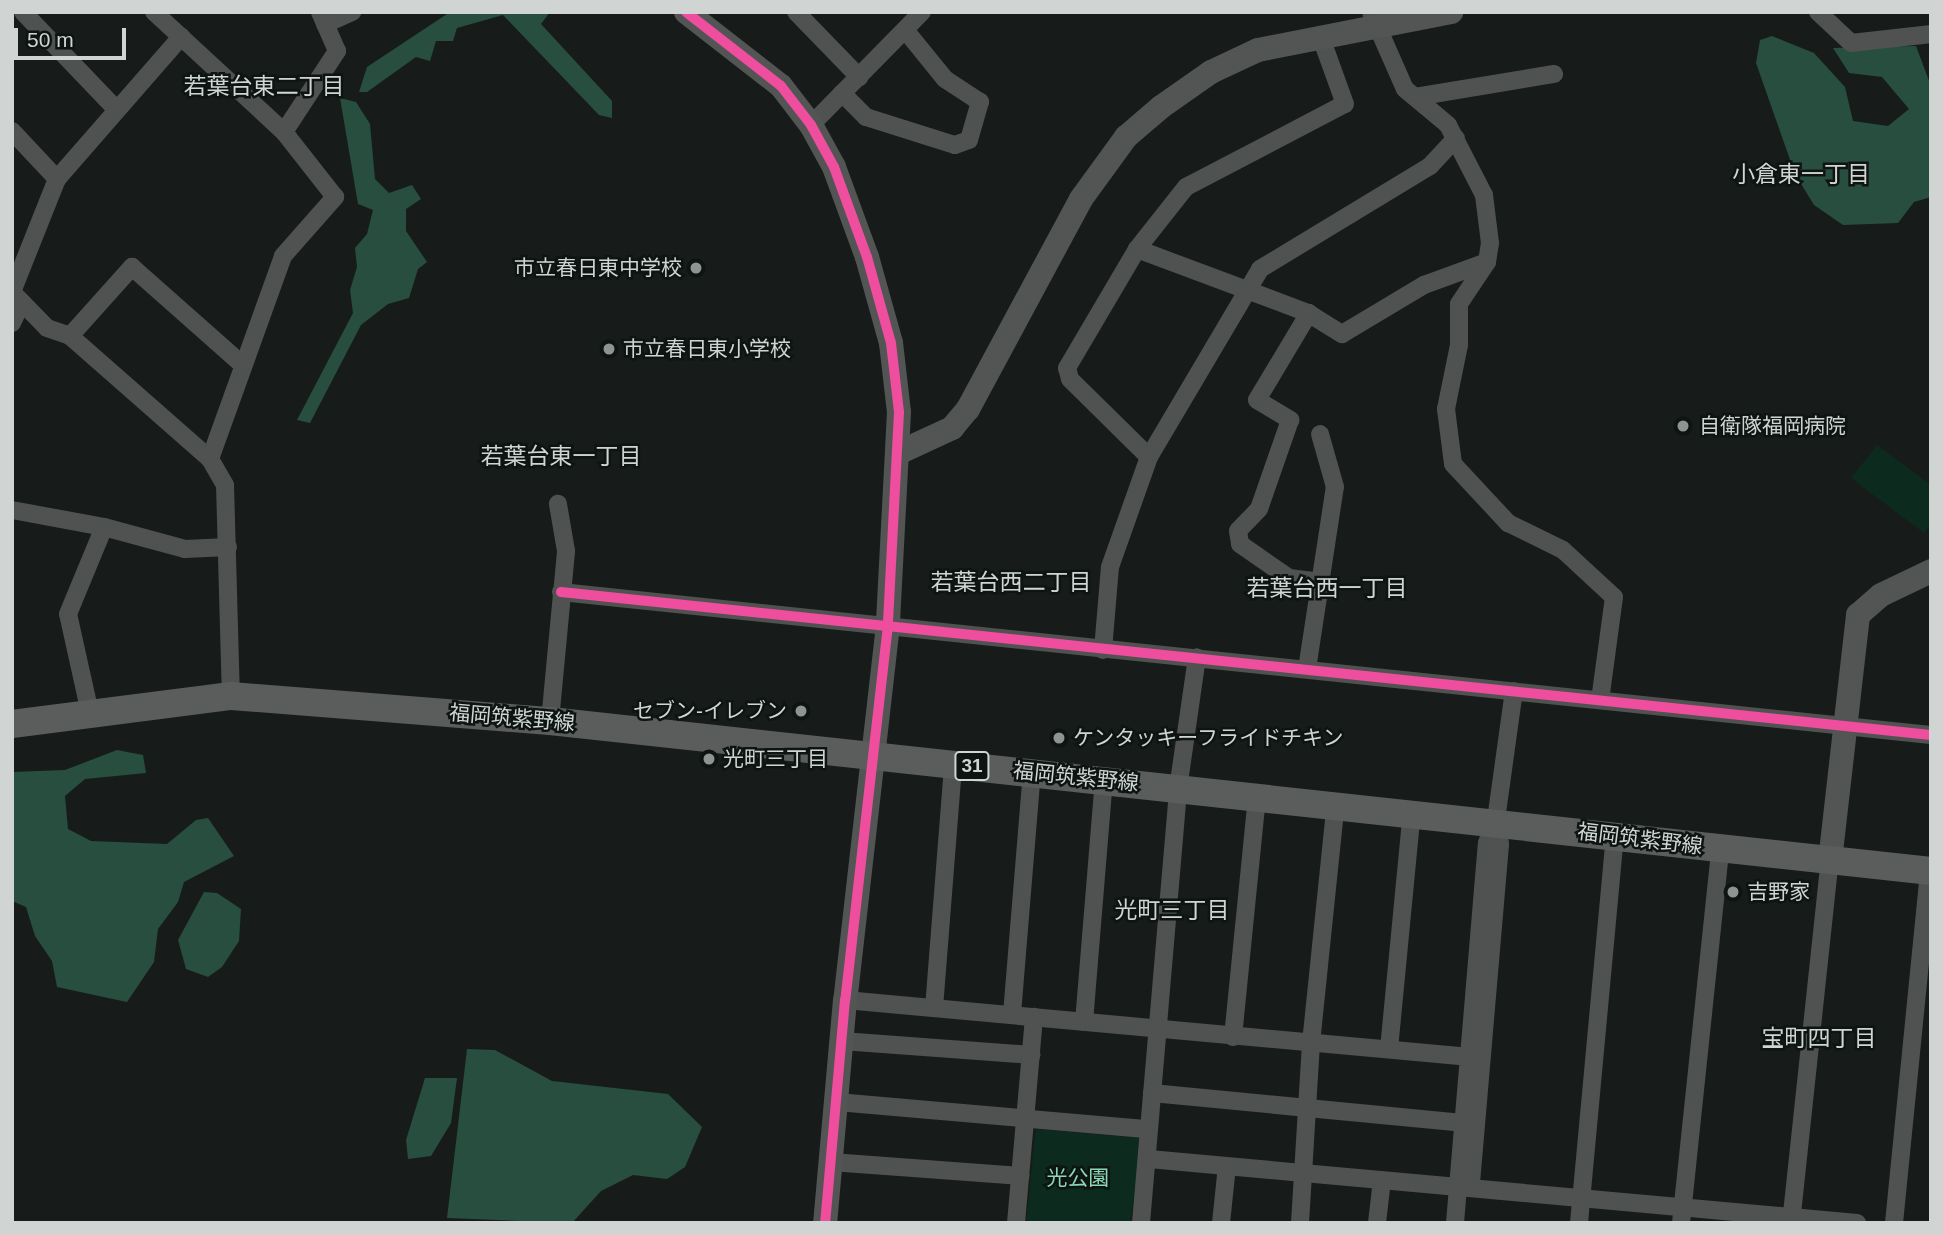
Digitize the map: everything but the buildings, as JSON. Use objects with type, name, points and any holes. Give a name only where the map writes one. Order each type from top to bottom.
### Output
[{"type":"main road","name":"福岡筑紫野線","points":[[12,724],[232,696],[551,721],[871,757],[1412,811],[1720,849],[1930,871]]},
{"type":"street","points":[[23,12],[116,109]]},
{"type":"street","points":[[154,12],[284,132],[335,197],[283,256],[210,459]]},
{"type":"street","points":[[284,132],[337,51],[323,18],[352,12]]},
{"type":"street","points":[[687,12],[780,86],[811,125],[834,167],[867,257],[891,343],[898,453],[888,625],[845,1000],[831,1162],[832,1222]]},
{"type":"street","points":[[796,12],[859,77]]},
{"type":"street","points":[[898,453],[951,428],[968,409],[1081,199],[1126,137],[1211,72],[1258,50],[1374,18],[1451,12]]},
{"type":"street","points":[[1818,12],[1851,43],[1929,30]]},
{"type":"street","points":[[1374,18],[1405,89],[1456,138],[1485,195],[1490,243],[1488,262],[1459,304],[1459,345],[1446,409],[1453,464],[1508,523],[1563,550],[1614,597],[1600,699]]},
{"type":"street","points":[[811,125],[911,19],[946,79],[980,102],[969,139],[955,145],[866,117],[842,93]]},
{"type":"street","points":[[1149,457],[1070,379],[1067,368],[1137,249],[1186,187],[1345,104],[1320,35]]},
{"type":"street","points":[[12,323],[16,296],[57,179],[181,37]]},
{"type":"street","points":[[1415,97],[1554,74]]},
{"type":"street","points":[[12,131],[57,179]]},
{"type":"street","points":[[1104,650],[1110,567],[1149,457],[1260,269],[1430,166],[1456,138]]},
{"type":"street","points":[[1137,249],[1309,313],[1342,334],[1424,285],[1488,262]]},
{"type":"street","points":[[70,337],[132,267],[244,366]]},
{"type":"street","points":[[16,296],[47,328],[70,337],[210,459],[225,485],[232,696]]},
{"type":"street","points":[[1309,313],[1256,400],[1290,420],[1259,509],[1238,531],[1240,544],[1289,578],[1322,582]]},
{"type":"street","points":[[1307,669],[1335,486],[1320,434]]},
{"type":"street","points":[[551,721],[566,551],[558,504]]},
{"type":"street","points":[[12,510],[104,527],[185,550],[228,547]]},
{"type":"street","points":[[90,713],[68,614],[104,527]]},
{"type":"street","points":[[1791,1220],[1858,615],[1881,595],[1931,571]]},
{"type":"street","points":[[561,592],[1931,735]]},
{"type":"street","points":[[1141,1223],[1149,1159],[1148,1129],[1178,789],[1197,657]]},
{"type":"street","points":[[1455,1223],[1464,1187],[1475,1057],[1487,844],[1496,821],[1514,691]]},
{"type":"street","points":[[934,1007],[953,764]]},
{"type":"street","points":[[1012,1014],[1032,772]]},
{"type":"street","points":[[1084,1022],[1104,779]]},
{"type":"street","points":[[1233,1037],[1257,796]]},
{"type":"street","points":[[1300,1223],[1311,1043],[1336,803]]},
{"type":"street","points":[[1390,1049],[1412,811]]},
{"type":"street","points":[[1579,1223],[1615,835]]},
{"type":"street","points":[[1682,1215],[1720,849]]},
{"type":"street","points":[[1894,1223],[1930,871]]},
{"type":"street","points":[[845,1000],[1475,1057]]},
{"type":"street","points":[[1016,1223],[1034,1017]]},
{"type":"street","points":[[842,1041],[1031,1055]]},
{"type":"street","points":[[1467,1223],[1463,1123],[1475,1057]]},
{"type":"street","points":[[1152,1093],[1463,1123]]},
{"type":"street","points":[[837,1102],[1026,1116],[1148,1129]]},
{"type":"street","points":[[1149,1159],[1582,1198],[1682,1215],[1857,1223]]},
{"type":"street","points":[[831,1162],[1020,1176]]},
{"type":"street","points":[[1221,1223],[1227,1166]]},
{"type":"street","points":[[1377,1223],[1382,1180]]},
{"type":"green space","points":[[450,12],[550,12],[541,24],[612,101],[612,118],[599,115],[503,15],[457,28],[453,41],[436,41],[430,61],[416,57],[367,92],[359,92],[367,67]]},
{"type":"green space","points":[[1772,36],[1814,53],[1845,87],[1853,121],[1888,126],[1909,109],[1882,77],[1849,73],[1833,48],[1916,46],[1931,86],[1931,197],[1914,202],[1898,223],[1843,225],[1814,205],[1795,174],[1756,63],[1760,40]]},
{"type":"green space","points":[[340,98],[356,102],[370,124],[375,179],[389,193],[412,185],[421,199],[406,209],[406,231],[427,262],[418,269],[409,298],[388,304],[361,325],[310,423],[297,420],[353,313],[350,290],[357,267],[355,248],[367,234],[373,210],[358,204]]},
{"type":"green space","points":[[1877,445],[1931,485],[1931,523],[1924,533],[1851,478]]},
{"type":"green space","points":[[117,750],[143,755],[146,773],[85,779],[65,796],[68,829],[91,841],[167,844],[196,820],[208,818],[234,856],[184,882],[178,902],[158,929],[154,962],[127,1002],[57,987],[52,961],[35,936],[26,907],[12,901],[12,772],[65,770]]},
{"type":"green space","points":[[204,892],[217,893],[241,909],[239,941],[222,967],[208,977],[186,969],[178,940]]},
{"type":"green space","points":[[467,1049],[495,1050],[552,1081],[668,1094],[702,1127],[685,1167],[667,1179],[633,1175],[601,1191],[572,1223],[447,1218]]},
{"type":"green space","points":[[425,1078],[457,1078],[451,1123],[431,1156],[408,1159],[406,1140]]},
{"type":"green space","name":"光公園","points":[[1036,1129],[1139,1138],[1141,1157],[1130,1223],[1026,1223]]},
{"type":"cycle path","points":[[686,12],[781,86],[811,125],[834,167],[867,257],[891,343],[899,412],[888,625],[845,1000],[825,1223]]},
{"type":"cycle path","points":[[561,592],[1931,735]]},
{"type":"place","name":"市立春日東中学校","points":[[696,268]]},
{"type":"place","name":"市立春日東小学校","points":[[609,349]]},
{"type":"place","name":"自衛隊福岡病院","points":[[1683,426]]},
{"type":"place","name":"セブン-イレブン","points":[[801,711]]},
{"type":"place","name":"ケンタッキーフライドチキン","points":[[1059,738]]},
{"type":"place","name":"光町三丁目","points":[[709,759]]},
{"type":"place","name":"吉野家","points":[[1733,892]]},
{"type":"district","name":"若葉台東二丁目","points":[[264,86]]},
{"type":"district","name":"小倉東一丁目","points":[[1801,174]]},
{"type":"district","name":"若葉台東一丁目","points":[[561,456]]},
{"type":"district","name":"若葉台西二丁目","points":[[1011,582]]},
{"type":"district","name":"若葉台西一丁目","points":[[1327,588]]},
{"type":"district","name":"光町三丁目","points":[[1172,910]]},
{"type":"district","name":"宝町四丁目","points":[[1819,1038]]}]
